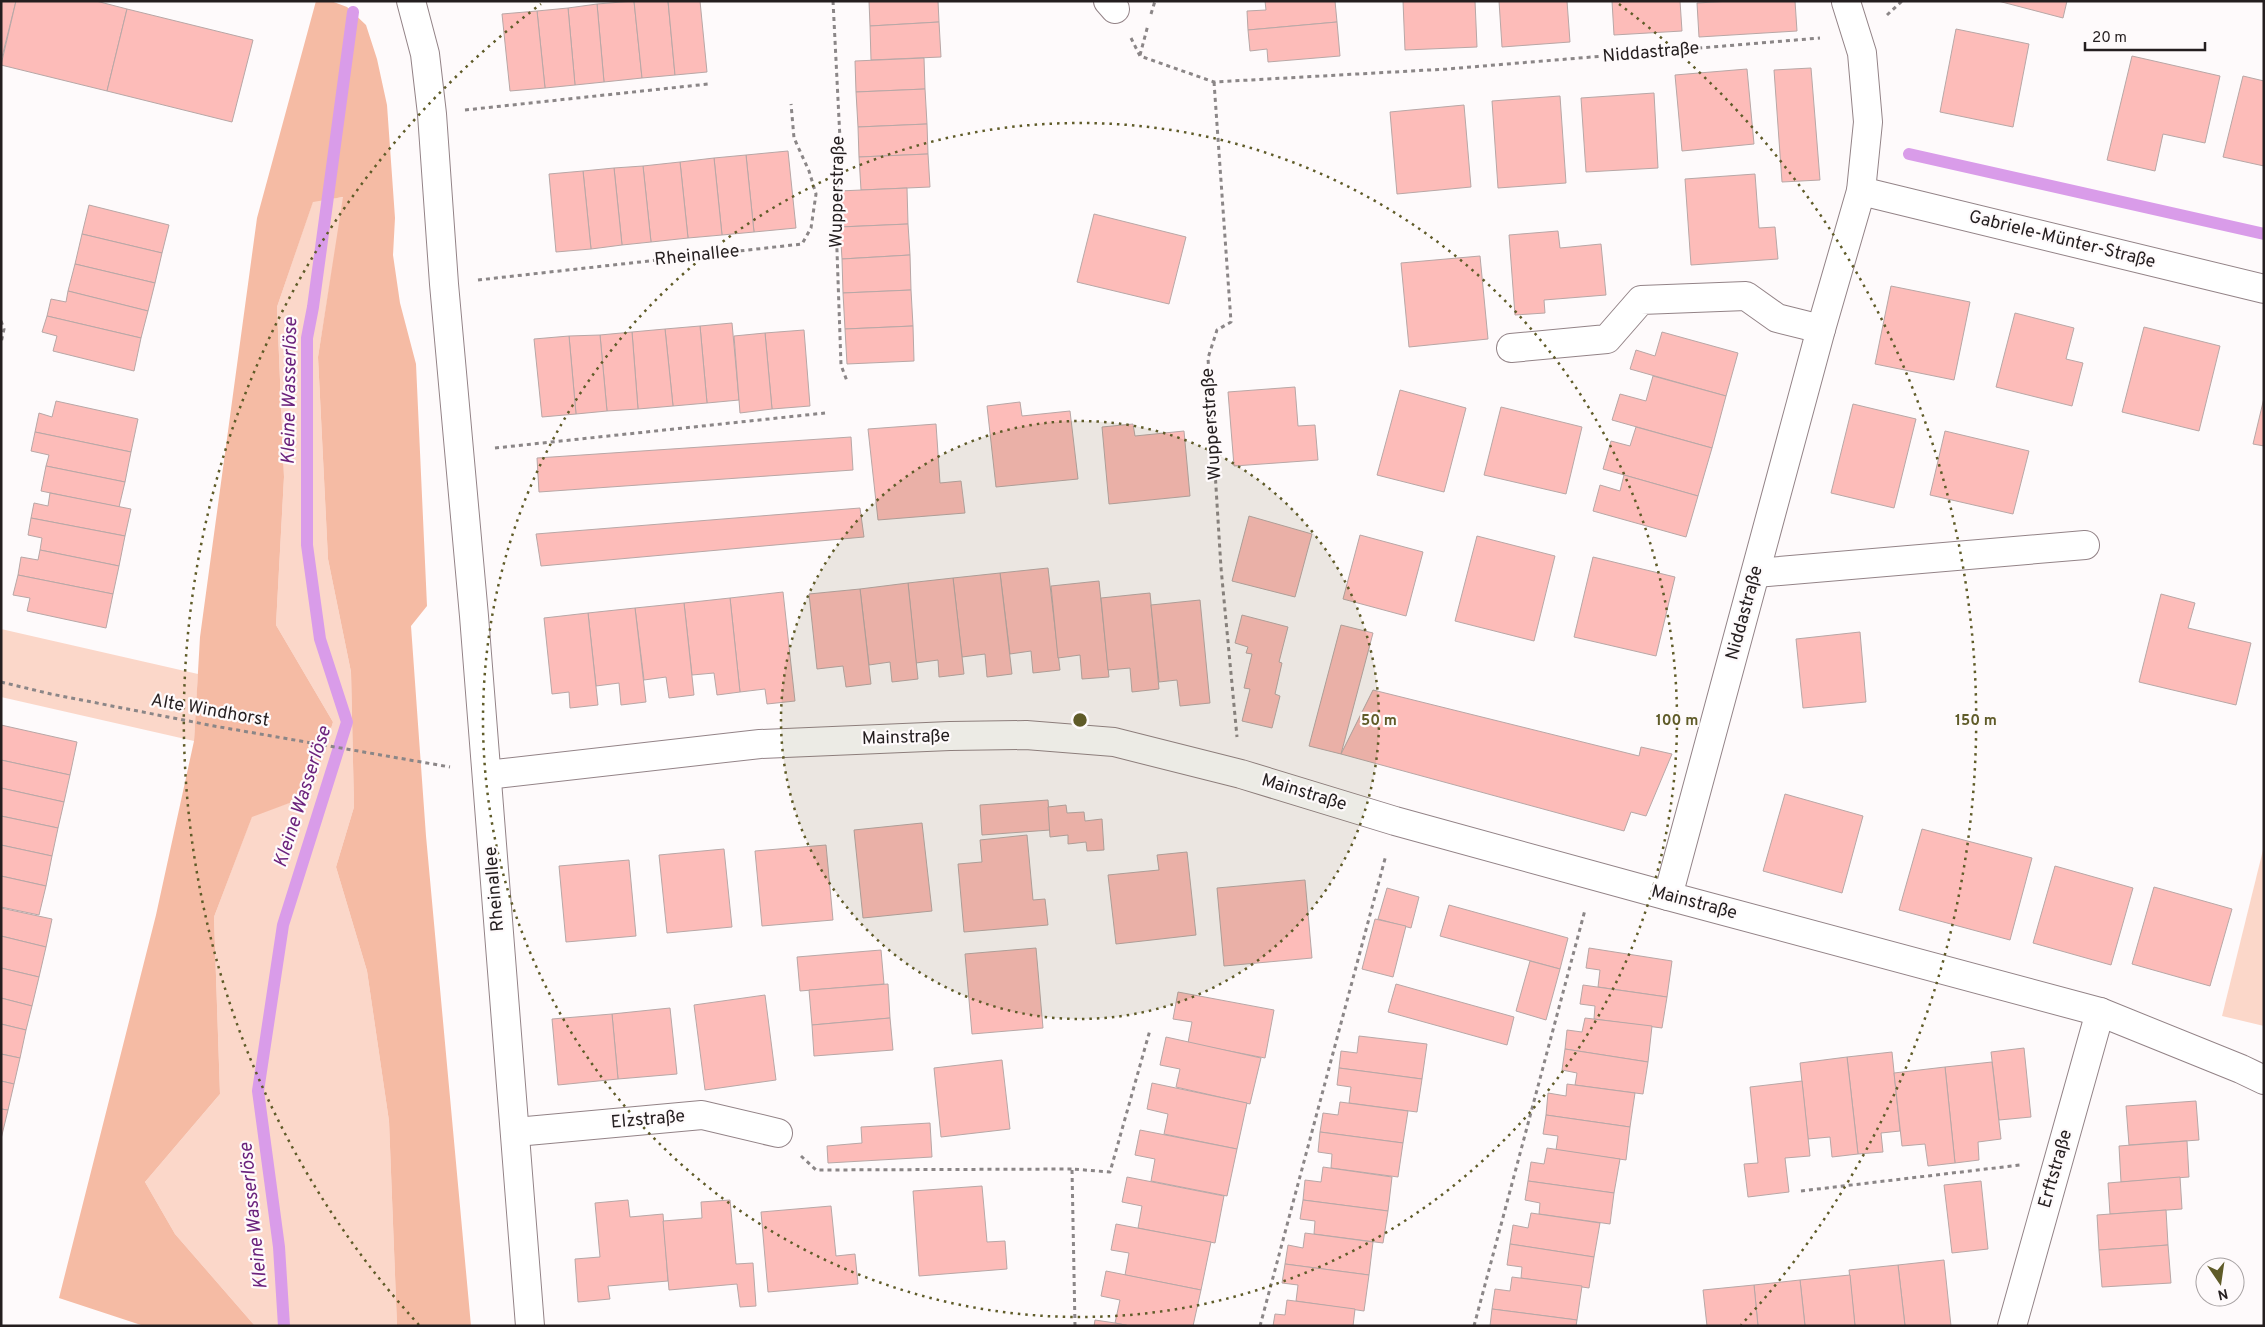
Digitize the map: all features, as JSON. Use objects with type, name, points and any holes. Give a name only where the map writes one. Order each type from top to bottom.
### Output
[{"type":"street","name":"Rheinallee","points":[[412,1],[425,54],[432,114],[444,284],[487,775],[530,1326]]},
{"type":"street","name":"Niddastraße","points":[[1668,896],[1821,329],[1861,191],[1868,122],[1862,53],[1846,2]]},
{"type":"street","name":"Gabriele-Münter-Straße","points":[[1861,191],[2264,288]]},
{"type":"street","points":[[1511,348],[1607,339],[1641,300],[1746,296],[1777,318],[1821,329]]},
{"type":"street","points":[[1756,573],[2085,545]]},
{"type":"street","name":"Mainstraße","points":[[487,775],[760,744],[950,736],[1026,735],[1114,742],[1241,774],[1395,821],[2100,1012],[2264,1080]]},
{"type":"street","name":"Erftstraße","points":[[2012,1326],[2100,1012]]},
{"type":"street","name":"Elzstraße","points":[[516,1132],[702,1115],[778,1133]]},
{"type":"path","name":"Wupperstraße","points":[[833,1],[840,139],[839,180],[835,194],[841,365],[847,381]]},
{"type":"path","points":[[1140,56],[1155,1]]},
{"type":"path","points":[[1112,5],[1140,56],[1214,82]]},
{"type":"path","name":"Niddastraße","points":[[1214,82],[1447,69],[1811,40],[1855,30]]},
{"type":"path","name":"Wupperstraße","points":[[1214,82],[1231,322],[1217,330],[1208,358],[1221,568],[1241,774]]},
{"type":"path","points":[[432,114],[708,84]]},
{"type":"path","name":"Rheinallee","points":[[444,284],[802,244],[811,228],[816,194],[809,171],[794,138],[791,104]]},
{"type":"path","points":[[1,321],[4,329],[1,343]]},
{"type":"path","points":[[459,452],[825,413]]},
{"type":"path","name":"Alte Windhorst","points":[[1,682],[166,717],[414,759]]},
{"type":"path","points":[[1260,1326],[1395,821]]},
{"type":"path","points":[[1474,1326],[1594,876]]},
{"type":"path","points":[[778,1133],[816,1170],[1072,1169],[1110,1172],[1150,1030]]},
{"type":"path","points":[[1801,1191],[2058,1161]]},
{"type":"path","points":[[1072,1169],[1075,1326]]},
{"type":"shaded area","points":[[316,1],[331,1],[347,7],[366,25],[377,59],[387,105],[395,218],[393,255],[400,303],[416,364],[427,606],[411,626],[426,836],[471,1326],[397,1326],[389,1121],[367,971],[336,867],[354,807],[351,672],[328,559],[318,357],[343,197],[313,202],[277,307],[284,477],[276,625],[333,722],[311,795],[252,817],[214,917],[220,1094],[145,1182],[175,1234],[255,1326],[144,1326],[59,1298],[156,915],[194,741],[200,637],[257,218]]},
{"type":"shaded area","points":[[344,197],[318,357],[328,559],[351,672],[354,807],[336,867],[367,971],[389,1121],[397,1326],[255,1326],[175,1234],[145,1182],[220,1094],[214,917],[252,816],[311,795],[333,722],[276,625],[284,477],[277,307],[313,201]]},
{"type":"shaded area","points":[[1,629],[198,674],[194,741],[1,697]]},
{"type":"shaded area","points":[[2264,846],[2264,1026],[2222,1016]]},
{"type":"building","points":[[1,1],[16,1],[1,61]]},
{"type":"building","points":[[16,1],[96,1],[127,9],[107,91],[1,65]]},
{"type":"building","points":[[634,1],[642,78],[604,82],[597,4]]},
{"type":"building","points":[[634,1],[668,1],[675,75],[642,78]]},
{"type":"building","points":[[668,1],[700,1],[707,72],[675,75]]},
{"type":"building","points":[[869,1],[938,1],[939,22],[870,26]]},
{"type":"building","points":[[1265,1],[1335,1],[1337,22],[1248,30],[1247,11],[1266,10]]},
{"type":"building","points":[[1403,1],[1475,1],[1477,47],[1405,50]]},
{"type":"building","points":[[1499,1],[1567,1],[1570,42],[1502,47]]},
{"type":"building","points":[[1612,1],[1680,1],[1682,31],[1614,35]]},
{"type":"building","points":[[1795,1],[1797,31],[1699,37],[1697,3]]},
{"type":"building","points":[[1998,1],[2067,1],[2063,18]]},
{"type":"building","points":[[597,4],[604,82],[575,85],[568,8]]},
{"type":"building","points":[[568,8],[575,85],[545,88],[537,11]]},
{"type":"building","points":[[127,9],[253,40],[232,122],[107,91]]},
{"type":"building","points":[[537,11],[545,88],[510,91],[502,14]]},
{"type":"building","points":[[939,22],[941,57],[871,60],[870,26]]},
{"type":"building","points":[[1337,22],[1340,56],[1268,62],[1267,49],[1250,51],[1248,30]]},
{"type":"building","points":[[1956,29],[2029,44],[2013,127],[1940,112]]},
{"type":"building","points":[[2132,56],[2220,76],[2205,143],[2163,134],[2155,171],[2107,160]]},
{"type":"building","points":[[924,58],[925,89],[856,92],[855,61]]},
{"type":"building","points":[[1811,68],[1820,180],[1782,182],[1774,70]]},
{"type":"building","points":[[1747,69],[1754,144],[1682,151],[1675,75]]},
{"type":"building","points":[[2243,76],[2264,81],[2264,166],[2223,157]]},
{"type":"building","points":[[925,89],[927,124],[858,127],[856,92]]},
{"type":"building","points":[[1654,93],[1658,168],[1586,172],[1581,98]]},
{"type":"building","points":[[1560,96],[1566,183],[1498,188],[1492,101]]},
{"type":"building","points":[[1464,105],[1471,187],[1397,194],[1390,112]]},
{"type":"building","points":[[927,124],[928,154],[859,157],[858,127]]},
{"type":"building","points":[[788,151],[796,228],[754,232],[746,155]]},
{"type":"building","points":[[928,154],[930,187],[861,190],[859,157]]},
{"type":"building","points":[[746,155],[754,232],[722,235],[714,158]]},
{"type":"building","points":[[714,158],[722,235],[688,238],[680,162]]},
{"type":"building","points":[[680,162],[688,238],[651,242],[643,166]]},
{"type":"building","points":[[643,166],[651,242],[622,245],[614,168]]},
{"type":"building","points":[[614,168],[622,245],[591,249],[583,171]]},
{"type":"building","points":[[583,171],[591,249],[556,252],[549,174]]},
{"type":"building","points":[[1755,174],[1759,228],[1775,227],[1778,259],[1691,265],[1685,179]]},
{"type":"building","points":[[907,188],[908,224],[840,227],[839,191]]},
{"type":"building","points":[[89,205],[169,225],[162,253],[82,234]]},
{"type":"building","points":[[1094,214],[1186,237],[1169,304],[1077,282]]},
{"type":"building","points":[[908,224],[910,255],[842,259],[840,227]]},
{"type":"building","points":[[1558,231],[1560,248],[1601,244],[1606,295],[1544,300],[1545,313],[1515,315],[1509,235]]},
{"type":"building","points":[[82,234],[162,253],[155,283],[75,264]]},
{"type":"building","points":[[910,255],[911,290],[843,293],[842,259]]},
{"type":"building","points":[[1480,256],[1488,339],[1409,347],[1401,263]]},
{"type":"building","points":[[75,264],[155,283],[148,311],[68,291]]},
{"type":"building","points":[[1891,286],[1970,302],[1954,380],[1875,364]]},
{"type":"building","points":[[911,290],[913,326],[845,329],[843,293]]},
{"type":"building","points":[[68,291],[148,311],[141,338],[47,316],[51,299],[66,302]]},
{"type":"building","points":[[2015,313],[2074,328],[2066,359],[2083,363],[2072,406],[1996,387]]},
{"type":"building","points":[[47,316],[141,338],[134,371],[53,351],[57,336],[42,332]]},
{"type":"building","points":[[732,323],[739,400],[707,403],[700,326]]},
{"type":"building","points":[[700,326],[707,403],[673,406],[665,329]]},
{"type":"building","points":[[913,326],[914,361],[847,364],[845,329]]},
{"type":"building","points":[[2144,327],[2220,346],[2199,431],[2122,412]]},
{"type":"building","points":[[665,329],[673,406],[638,409],[632,332]]},
{"type":"building","points":[[804,330],[810,406],[772,409],[765,333]]},
{"type":"building","points":[[632,332],[638,409],[607,411],[600,335]]},
{"type":"building","points":[[1662,332],[1738,353],[1726,396],[1630,369],[1636,350],[1655,356]]},
{"type":"building","points":[[765,333],[772,409],[740,413],[734,336]]},
{"type":"building","points":[[600,335],[607,411],[576,414],[569,336]]},
{"type":"building","points":[[569,336],[576,414],[542,417],[534,339]]},
{"type":"building","points":[[1653,376],[1726,396],[1712,448],[1612,420],[1620,394],[1646,401]]},
{"type":"building","points":[[1295,387],[1298,426],[1315,425],[1318,460],[1234,466],[1228,392]]},
{"type":"building","points":[[1400,390],[1466,408],[1444,492],[1377,475]]},
{"type":"building","points":[[2264,398],[2264,446],[2253,444]]},
{"type":"building","points":[[56,401],[138,419],[131,452],[35,432],[39,413],[52,417]]},
{"type":"building","points":[[1020,402],[1022,416],[1070,411],[1078,479],[996,487],[987,406]]},
{"type":"building","points":[[1853,404],[1916,419],[1894,508],[1831,493]]},
{"type":"building","points":[[1501,407],[1582,427],[1566,494],[1484,475]]},
{"type":"building","points":[[936,424],[940,483],[961,481],[965,513],[878,520],[868,429]]},
{"type":"building","points":[[1133,424],[1135,436],[1184,431],[1190,496],[1109,504],[1102,427]]},
{"type":"building","points":[[1636,427],[1712,448],[1698,496],[1603,469],[1611,441],[1630,446]]},
{"type":"building","points":[[1945,431],[2029,451],[2013,514],[1930,495]]},
{"type":"building","points":[[35,432],[131,452],[125,482],[46,466],[49,455],[31,451]]},
{"type":"building","points":[[851,437],[853,470],[539,492],[537,458]]},
{"type":"building","points":[[46,466],[125,482],[119,507],[41,491]]},
{"type":"building","points":[[1624,475],[1698,496],[1686,537],[1593,511],[1600,485],[1620,491]]},
{"type":"building","points":[[50,493],[131,509],[125,536],[31,518],[34,503],[48,506]]},
{"type":"building","points":[[860,508],[864,537],[541,566],[536,534]]},
{"type":"building","points":[[1249,516],[1312,534],[1295,597],[1232,581]]},
{"type":"building","points":[[31,518],[125,536],[119,566],[40,550],[42,538],[28,535]]},
{"type":"building","points":[[1360,535],[1423,552],[1406,616],[1343,599]]},
{"type":"building","points":[[1477,536],[1555,556],[1534,641],[1455,621]]},
{"type":"building","points":[[40,550],[119,566],[113,594],[18,575],[21,557],[38,560]]},
{"type":"building","points":[[1593,557],[1675,577],[1656,656],[1574,637]]},
{"type":"building","points":[[1048,568],[1060,670],[1033,673],[1031,651],[1010,654],[1000,573]]},
{"type":"building","points":[[1000,573],[1012,674],[987,677],[985,654],[962,657],[953,578]]},
{"type":"building","points":[[18,575],[113,594],[106,628],[27,611],[30,598],[13,595]]},
{"type":"building","points":[[953,578],[964,674],[939,677],[938,660],[916,663],[908,583]]},
{"type":"building","points":[[1099,581],[1109,677],[1082,679],[1080,655],[1058,658],[1051,586]]},
{"type":"building","points":[[908,583],[918,679],[892,682],[890,662],[869,665],[860,589]]},
{"type":"building","points":[[860,589],[871,684],[846,687],[843,666],[817,669],[809,594]]},
{"type":"building","points":[[783,592],[795,701],[767,704],[765,689],[740,692],[730,598]]},
{"type":"building","points":[[1150,593],[1159,689],[1132,692],[1130,668],[1108,670],[1101,598]]},
{"type":"building","points":[[2161,594],[2195,603],[2188,628],[2251,643],[2236,705],[2139,682]]},
{"type":"building","points":[[730,598],[740,692],[717,695],[714,673],[692,675],[684,603]]},
{"type":"building","points":[[1200,600],[1210,703],[1180,706],[1177,680],[1159,682],[1151,605]]},
{"type":"building","points":[[684,603],[694,695],[669,698],[666,677],[644,680],[635,608]]},
{"type":"building","points":[[635,608],[646,702],[621,705],[619,683],[596,686],[588,613]]},
{"type":"building","points":[[588,613],[598,705],[570,708],[569,692],[552,694],[544,618]]},
{"type":"building","points":[[1242,615],[1288,627],[1279,662],[1282,663],[1275,694],[1280,696],[1272,728],[1242,721],[1250,689],[1244,688],[1252,654],[1246,653],[1248,647],[1235,643]]},
{"type":"building","points":[[1341,625],[1373,633],[1341,754],[1309,746]]},
{"type":"building","points":[[1860,632],[1866,702],[1803,708],[1796,639]]},
{"type":"building","points":[[1373,690],[1639,756],[1641,747],[1672,754],[1646,816],[1631,812],[1624,831],[1341,754]]},
{"type":"building","points":[[1,725],[77,742],[70,775],[1,760]]},
{"type":"building","points":[[1,760],[70,775],[64,802],[1,788]]},
{"type":"building","points":[[1,788],[64,802],[58,828],[1,816]]},
{"type":"building","points":[[1785,794],[1863,816],[1842,893],[1763,871]]},
{"type":"building","points":[[1048,800],[1050,830],[982,835],[980,805]]},
{"type":"building","points":[[1066,805],[1067,813],[1084,812],[1085,821],[1102,819],[1104,850],[1087,851],[1086,842],[1068,844],[1068,835],[1050,837],[1048,807]]},
{"type":"building","points":[[1,816],[58,828],[52,856],[1,845]]},
{"type":"building","points":[[922,823],[932,911],[863,918],[854,830]]},
{"type":"building","points":[[1922,829],[2032,858],[2010,940],[1899,910]]},
{"type":"building","points":[[1027,835],[1033,900],[1045,899],[1048,925],[964,932],[958,864],[982,862],[980,840]]},
{"type":"building","points":[[1,845],[52,856],[46,886],[1,876]]},
{"type":"building","points":[[826,845],[833,920],[762,926],[755,851]]},
{"type":"building","points":[[724,849],[732,927],[667,933],[659,855]]},
{"type":"building","points":[[1187,852],[1196,935],[1116,944],[1108,875],[1159,870],[1157,855]]},
{"type":"building","points":[[629,860],[636,936],[566,942],[559,866]]},
{"type":"building","points":[[2055,866],[2133,888],[2111,965],[2033,943]]},
{"type":"building","points":[[1,876],[46,886],[39,915],[1,907]]},
{"type":"building","points":[[1305,880],[1312,958],[1224,966],[1217,888]]},
{"type":"building","points":[[2154,887],[2232,909],[2210,986],[2132,964]]},
{"type":"building","points":[[1387,888],[1419,897],[1411,928],[1378,919]]},
{"type":"building","points":[[1449,905],[1568,938],[1560,969],[1440,936]]},
{"type":"building","points":[[1,908],[52,919],[46,947],[1,936]]},
{"type":"building","points":[[1375,919],[1406,926],[1393,977],[1362,969]]},
{"type":"building","points":[[1,936],[46,947],[39,977],[1,968]]},
{"type":"building","points":[[1036,948],[1043,1028],[972,1034],[965,954]]},
{"type":"building","points":[[1589,948],[1672,961],[1667,997],[1598,987],[1600,970],[1586,968]]},
{"type":"building","points":[[881,950],[884,984],[800,991],[797,957]]},
{"type":"building","points":[[1530,961],[1560,969],[1546,1020],[1516,1011]]},
{"type":"building","points":[[1,968],[39,977],[32,1006],[1,998]]},
{"type":"building","points":[[888,984],[890,1018],[812,1025],[809,990]]},
{"type":"building","points":[[1396,984],[1514,1017],[1507,1045],[1388,1012]]},
{"type":"building","points":[[1583,985],[1667,997],[1662,1028],[1594,1019],[1595,1006],[1580,1004]]},
{"type":"building","points":[[1178,992],[1274,1010],[1265,1058],[1188,1043],[1192,1022],[1173,1019]]},
{"type":"building","points":[[765,995],[776,1080],[705,1090],[694,1005]]},
{"type":"building","points":[[1,998],[32,1006],[26,1030],[1,1024]]},
{"type":"building","points":[[670,1008],[677,1074],[618,1079],[612,1014]]},
{"type":"building","points":[[612,1014],[618,1079],[558,1085],[552,1019]]},
{"type":"building","points":[[890,1018],[893,1050],[814,1056],[812,1025]]},
{"type":"building","points":[[1585,1018],[1652,1026],[1648,1062],[1565,1049],[1567,1030],[1582,1032]]},
{"type":"building","points":[[1,1024],[26,1030],[20,1058],[1,1054]]},
{"type":"building","points":[[1359,1036],[1427,1044],[1422,1079],[1339,1068],[1341,1051],[1357,1053]]},
{"type":"building","points":[[1166,1037],[1261,1058],[1250,1104],[1176,1087],[1180,1069],[1160,1065]]},
{"type":"building","points":[[2024,1048],[2031,1117],[1999,1120],[1991,1052]]},
{"type":"building","points":[[1565,1049],[1648,1062],[1643,1094],[1575,1085],[1577,1073],[1562,1070]]},
{"type":"building","points":[[1892,1052],[1900,1131],[1881,1133],[1883,1152],[1858,1154],[1847,1057]]},
{"type":"building","points":[[1,1054],[20,1058],[14,1084],[1,1081]]},
{"type":"building","points":[[1847,1057],[1858,1154],[1832,1157],[1830,1137],[1808,1139],[1800,1063]]},
{"type":"building","points":[[1002,1060],[1010,1129],[941,1137],[934,1068]]},
{"type":"building","points":[[1992,1062],[2001,1139],[1978,1142],[1979,1160],[1955,1163],[1945,1067]]},
{"type":"building","points":[[1945,1067],[1955,1163],[1928,1166],[1925,1144],[1902,1146],[1894,1073]]},
{"type":"building","points":[[1339,1068],[1422,1079],[1417,1112],[1349,1103],[1351,1087],[1337,1085]]},
{"type":"building","points":[[1,1081],[14,1084],[8,1110],[1,1109]]},
{"type":"building","points":[[1802,1081],[1810,1156],[1785,1158],[1789,1192],[1748,1197],[1744,1164],[1758,1163],[1750,1087]]},
{"type":"building","points":[[1152,1083],[1247,1103],[1237,1149],[1164,1134],[1168,1114],[1147,1109]]},
{"type":"building","points":[[1567,1084],[1635,1093],[1630,1127],[1546,1115],[1548,1093],[1566,1096]]},
{"type":"building","points":[[2196,1101],[2199,1140],[2129,1145],[2126,1106]]},
{"type":"building","points":[[1340,1102],[1408,1111],[1403,1143],[1320,1132],[1323,1113],[1338,1115]]},
{"type":"building","points":[[1,1109],[8,1110],[1,1139]]},
{"type":"building","points":[[1546,1115],[1630,1127],[1626,1160],[1556,1150],[1558,1136],[1543,1134]]},
{"type":"building","points":[[930,1123],[932,1157],[828,1163],[827,1146],[862,1143],[861,1127]]},
{"type":"building","points":[[1140,1130],[1237,1149],[1227,1196],[1151,1181],[1155,1159],[1135,1155]]},
{"type":"building","points":[[1320,1132],[1403,1143],[1398,1177],[1331,1168],[1332,1154],[1318,1152]]},
{"type":"building","points":[[2187,1141],[2189,1177],[2121,1182],[2119,1146]]},
{"type":"building","points":[[1547,1148],[1620,1159],[1614,1193],[1528,1181],[1531,1162],[1544,1164]]},
{"type":"building","points":[[1323,1167],[1392,1177],[1388,1211],[1303,1200],[1305,1180],[1321,1182]]},
{"type":"building","points":[[1127,1177],[1224,1196],[1215,1243],[1138,1228],[1142,1206],[1122,1202]]},
{"type":"building","points":[[2180,1177],[2182,1209],[2110,1214],[2108,1183]]},
{"type":"building","points":[[1528,1181],[1614,1193],[1610,1224],[1539,1214],[1540,1203],[1525,1200]]},
{"type":"building","points":[[1981,1181],[1988,1249],[1952,1253],[1944,1185]]},
{"type":"building","points":[[982,1186],[987,1242],[1005,1241],[1007,1269],[919,1276],[913,1191]]},
{"type":"building","points":[[628,1200],[630,1217],[663,1214],[668,1281],[608,1286],[610,1299],[578,1302],[575,1259],[600,1257],[595,1203]]},
{"type":"building","points":[[730,1200],[736,1264],[753,1263],[756,1306],[740,1307],[737,1284],[669,1290],[663,1221],[702,1218],[701,1202]]},
{"type":"building","points":[[1303,1200],[1388,1211],[1383,1243],[1314,1234],[1315,1221],[1300,1219]]},
{"type":"building","points":[[831,1206],[836,1256],[855,1254],[858,1284],[768,1292],[761,1212]]},
{"type":"building","points":[[2166,1210],[2168,1245],[2099,1250],[2097,1215]]},
{"type":"building","points":[[1531,1213],[1600,1223],[1594,1257],[1510,1244],[1513,1225],[1528,1228]]},
{"type":"building","points":[[1116,1224],[1211,1242],[1201,1290],[1125,1275],[1129,1253],[1111,1250]]},
{"type":"building","points":[[1305,1233],[1373,1242],[1369,1275],[1285,1264],[1288,1245],[1303,1248]]},
{"type":"building","points":[[1510,1244],[1594,1257],[1589,1288],[1521,1278],[1522,1267],[1507,1265]]},
{"type":"building","points":[[2168,1245],[2171,1283],[2102,1287],[2099,1250]]},
{"type":"building","points":[[1944,1260],[1951,1326],[1905,1326],[1898,1265]]},
{"type":"building","points":[[1285,1264],[1369,1275],[1364,1311],[1296,1301],[1298,1285],[1282,1283]]},
{"type":"building","points":[[1898,1265],[1905,1326],[1855,1326],[1849,1270]]},
{"type":"building","points":[[1106,1271],[1201,1290],[1193,1326],[1130,1326],[1115,1323],[1120,1300],[1101,1296]]},
{"type":"building","points":[[1850,1275],[1855,1326],[1805,1326],[1800,1280]]},
{"type":"building","points":[[1512,1277],[1582,1286],[1577,1320],[1492,1309],[1495,1289],[1510,1291]]},
{"type":"building","points":[[1800,1280],[1805,1326],[1758,1326],[1754,1285]]},
{"type":"building","points":[[1754,1285],[1758,1326],[1707,1326],[1703,1290]]},
{"type":"building","points":[[1287,1300],[1355,1309],[1353,1326],[1273,1326],[1275,1314],[1285,1315]]},
{"type":"building","points":[[1492,1309],[1577,1320],[1576,1326],[1490,1326]]},
{"type":"building","points":[[1095,1320],[1115,1323],[1130,1326],[1094,1326]]},
{"type":"waterway","name":"Kleine Wasserlöse","points":[[284,1326],[279,1247],[258,1091],[283,925],[347,722],[320,639],[307,545],[307,338],[313,307],[353,12]]},
{"type":"waterway","points":[[1909,154],[2264,234]]}]
